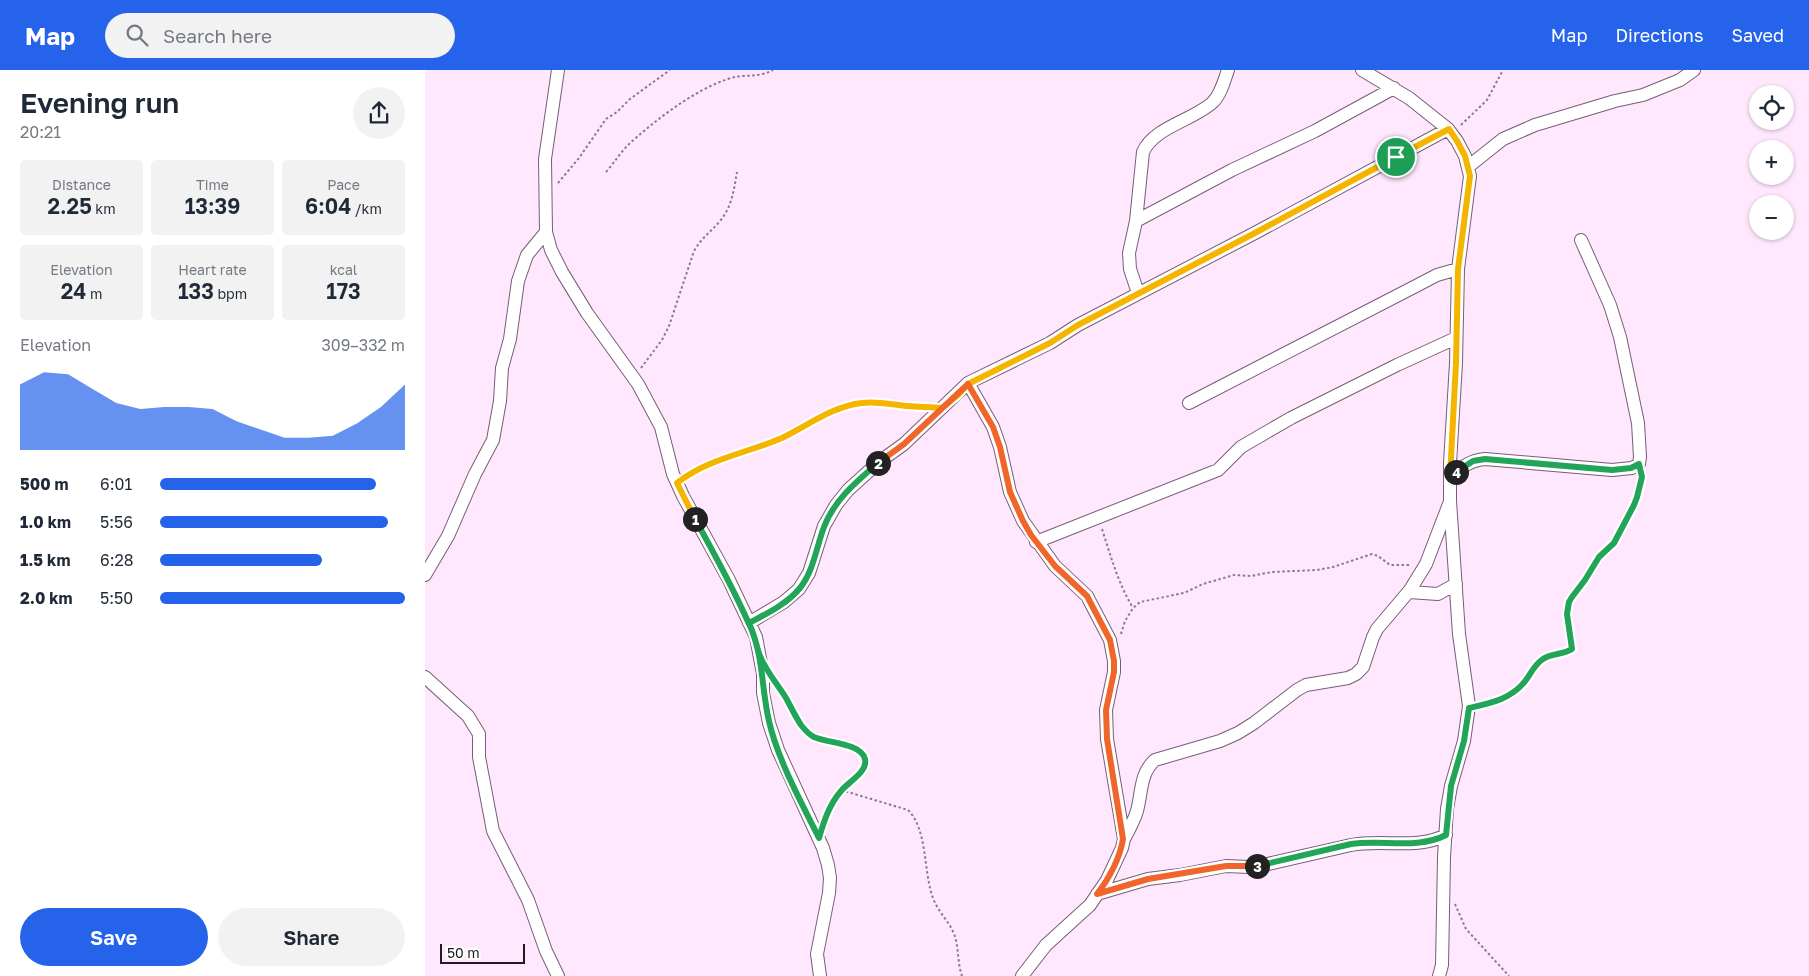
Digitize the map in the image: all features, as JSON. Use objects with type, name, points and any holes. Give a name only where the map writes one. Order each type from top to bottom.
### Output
[{"type":"street","points":[[558,70],[545,159],[546,232],[551,250],[562,272],[587,312],[634,378],[661,427],[677,483],[729,580],[756,638],[769,723],[778,750],[819,838],[828,865],[830,878],[829,893],[817,954],[820,976]]},
{"type":"street","points":[[1137,293],[1130,269],[1129,253],[1136,221],[1143,152],[1146,146],[1161,133],[1193,116],[1213,101],[1219,94],[1228,70]]},
{"type":"street","points":[[1362,70],[1394,88],[1425,110],[1450,132],[1457,141],[1469,166],[1469,186],[1458,269],[1457,338],[1450,477],[1459,634],[1469,708],[1464,741],[1451,786],[1446,835],[1442,965],[1439,976]]},
{"type":"street","points":[[1469,166],[1503,139],[1535,125],[1615,101],[1643,95],[1680,80],[1694,70]]},
{"type":"street","points":[[1136,221],[1232,170],[1315,131],[1394,88]]},
{"type":"street","points":[[749,623],[784,602],[799,589],[809,573],[824,526],[836,505],[848,490],[879,462],[904,444],[968,384],[1050,343],[1078,325],[1137,293],[1450,132]]},
{"type":"street","points":[[425,575],[448,536],[475,474],[493,440],[500,401],[502,368],[510,339],[518,281],[527,255],[546,232]]},
{"type":"street","points":[[1450,477],[1473,461],[1485,459],[1612,470],[1631,468],[1639,464],[1638,423],[1620,337],[1610,305],[1581,240]]},
{"type":"street","points":[[1189,402],[1414,287],[1458,269]]},
{"type":"street","points":[[1036,542],[1218,470],[1241,448],[1291,418],[1397,364],[1457,338]]},
{"type":"street","points":[[968,384],[993,427],[1000,447],[1010,492],[1023,521],[1036,542],[1055,566],[1087,596],[1110,640],[1114,661],[1114,672],[1106,710],[1107,739],[1123,839],[1122,848],[1107,880],[1097,894],[1077,918],[1046,945],[1022,976]]},
{"type":"street","points":[[1123,839],[1137,812],[1143,776],[1149,765],[1155,760],[1220,741],[1238,733],[1306,685],[1314,682],[1348,678],[1356,674],[1363,667],[1377,630],[1409,592],[1426,564],[1450,502]]},
{"type":"street","points":[[1409,592],[1438,594],[1456,584]]},
{"type":"street","points":[[425,677],[468,716],[479,734],[479,757],[493,831],[528,900],[546,951],[558,976]]},
{"type":"street","points":[[1097,894],[1148,879],[1226,866],[1259,866],[1357,843],[1433,841],[1446,835]]},
{"type":"path","points":[[545,198],[579,158],[606,119],[670,70]]},
{"type":"path","points":[[606,172],[630,144],[694,96],[728,78],[757,76],[773,70]]},
{"type":"path","points":[[1450,132],[1487,100],[1503,70]]},
{"type":"path","points":[[634,378],[662,340],[669,326],[694,251],[701,240],[725,215],[730,204],[737,172]]},
{"type":"path","points":[[677,483],[697,469],[774,441],[846,407],[861,403],[880,402],[942,408]]},
{"type":"path","points":[[1469,708],[1513,694],[1541,660],[1547,656],[1572,649],[1567,614],[1569,602],[1599,557],[1614,543],[1634,505],[1642,477],[1639,464]]},
{"type":"path","points":[[1099,517],[1122,590],[1133,608]]},
{"type":"path","points":[[1121,635],[1125,621],[1133,608],[1140,602],[1184,593],[1203,584],[1234,575],[1251,576],[1272,572],[1317,570],[1371,554],[1375,554],[1394,566],[1426,564]]},
{"type":"path","points":[[774,678],[799,723],[807,733],[815,738],[855,748],[862,753],[865,764],[862,770],[841,790],[825,818],[819,838]]},
{"type":"path","points":[[841,790],[908,810],[912,815],[922,841],[926,874],[933,898],[955,938],[962,976]]},
{"type":"path","points":[[1453,899],[1466,929],[1509,976]]},
{"type":"route","points":[[1396,157],[1253,234],[1114,305],[1050,343],[968,384],[958,395],[942,408],[880,402],[861,403],[846,407],[757,448],[697,469],[677,483],[729,580],[756,638],[760,656],[790,704],[799,723],[807,733],[815,738],[855,748],[862,753],[865,759],[862,770],[841,790],[831,805],[819,838],[778,750],[769,723],[763,693],[763,674],[760,656],[756,638],[749,623],[764,615],[784,602],[799,589],[809,573],[824,526],[836,505],[848,490],[879,462],[904,444],[958,395],[968,384],[993,427],[1000,447],[1010,492],[1023,521],[1031,535],[1055,566],[1087,596],[1110,640],[1113,651],[1114,672],[1107,700],[1106,721],[1112,778],[1123,839],[1122,848],[1107,880],[1097,894],[1148,879],[1226,866],[1259,866],[1351,844],[1364,842],[1378,844],[1433,841],[1446,835],[1447,809],[1451,786],[1464,741],[1469,708],[1513,694],[1541,660],[1547,656],[1570,651],[1573,648],[1567,614],[1569,602],[1603,551],[1614,543],[1617,538],[1637,497],[1642,477],[1639,464],[1636,467],[1623,470],[1612,470],[1485,459],[1473,461],[1450,477],[1456,363],[1458,269],[1460,244],[1468,199],[1469,166],[1449,129],[1396,157]]}]
